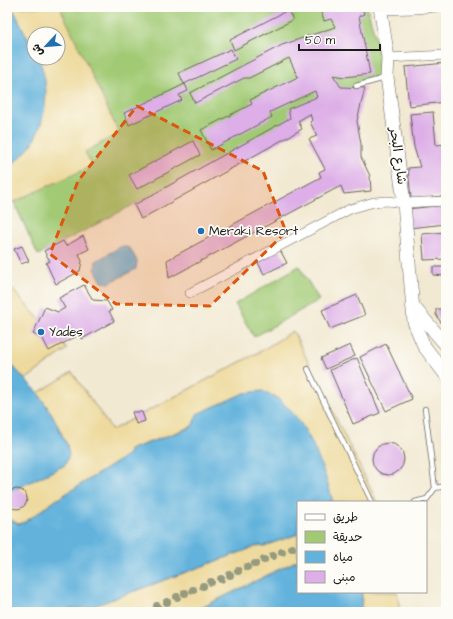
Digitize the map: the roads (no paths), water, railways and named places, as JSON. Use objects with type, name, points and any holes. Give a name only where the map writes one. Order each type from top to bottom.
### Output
[{"type":"main road","name":"شارع البحر","points":[[380,8],[388,58],[387,77],[404,203],[414,322],[424,346],[446,375]]},
{"type":"main road","points":[[412,306],[446,345]]},
{"type":"street","points":[[380,8],[436,7]]},
{"type":"street","points":[[388,58],[446,55]]},
{"type":"street","points":[[190,293],[350,209],[374,202],[387,201],[404,203],[446,200]]},
{"type":"lane","points":[[356,86],[387,77]]},
{"type":"lane","points":[[308,369],[372,501]]},
{"type":"lane","points":[[419,501],[428,499],[435,488],[425,409]]},
{"type":"lane","points":[[435,488],[446,486]]},
{"type":"water","points":[[7,7],[12,7],[26,35],[26,66],[41,66],[42,68],[45,79],[46,100],[42,122],[33,142],[28,149],[7,169]]},
{"type":"water","points":[[122,246],[130,248],[137,261],[136,269],[109,283],[102,282],[95,269],[96,261]]},
{"type":"water","points":[[7,360],[38,393],[53,416],[67,445],[69,455],[65,465],[18,488],[7,497]]},
{"type":"water","points":[[262,391],[276,398],[289,408],[308,436],[322,468],[332,501],[297,501],[297,534],[264,546],[260,545],[91,607],[70,609],[61,612],[7,612],[7,515],[8,518],[18,524],[25,522],[56,500],[128,455],[129,450],[192,427],[197,414],[244,393]]},
{"type":"water","points":[[297,560],[297,593],[362,593],[361,612],[193,612]]},
{"type":"place","name":"Meraki Resort","points":[[201,231]]},
{"type":"place","name":"Yades","points":[[41,332]]}]
